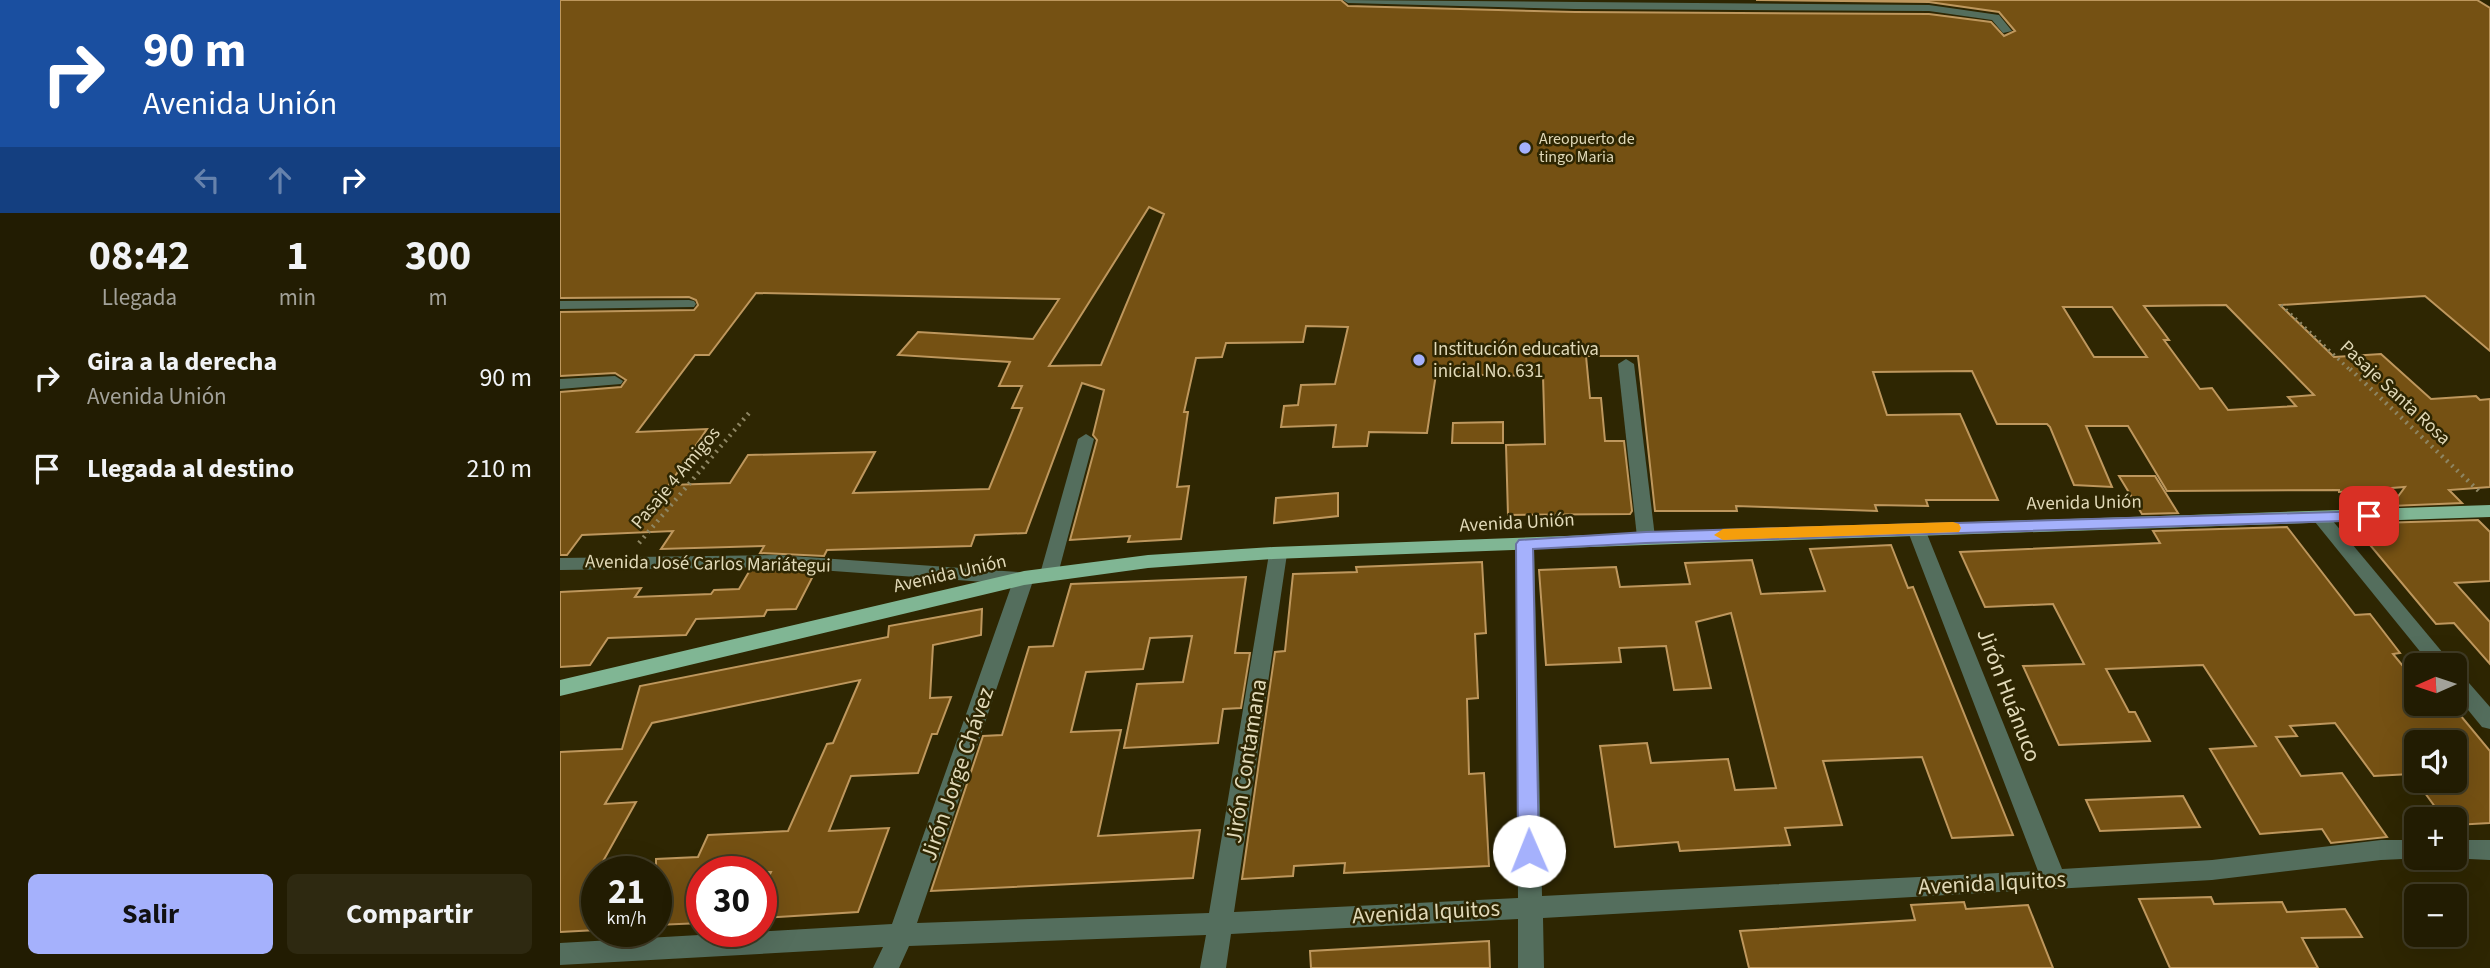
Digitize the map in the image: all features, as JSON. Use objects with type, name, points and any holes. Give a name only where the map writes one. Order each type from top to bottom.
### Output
[{"type":"main road","name":"Avenida Unión","points":[[560,688],[1024,578],[1187,557],[1646,537],[2490,511]]},
{"type":"street","points":[[1348,0],[1575,6],[1929,8],[1995,17],[2007,31]]},
{"type":"street","points":[[560,305],[689,304]]},
{"type":"street","points":[[1626,363],[1646,537]]},
{"type":"street","points":[[560,384],[615,381]]},
{"type":"street","points":[[1049,574],[1086,439]]},
{"type":"street","points":[[2320,518],[2433,653]]},
{"type":"street","name":"Jirón Huánuco","points":[[1916,529],[2054,880]]},
{"type":"street","points":[[1525,544],[1531,968]]},
{"type":"street","name":"Jirón Contamana","points":[[1213,968],[1278,554]]},
{"type":"street","name":"Avenida José Carlos Mariátegui","points":[[560,564],[778,561],[1024,578]]},
{"type":"street","name":"Jirón Jorge Chávez","points":[[886,968],[901,935],[1024,578]]},
{"type":"street","points":[[2468,695],[2490,721]]},
{"type":"street","name":"Avenida Iquitos","points":[[560,954],[901,935],[1220,924],[2054,880],[2212,870],[2381,850],[2404,850]]},
{"type":"street","points":[[2467,850],[2490,850]]},
{"type":"path","name":"Pasaje Santa Rosa","points":[[2281,305],[2490,502]]},
{"type":"path","name":"Pasaje 4 Amigos","points":[[624,562],[749,413]]},
{"type":"building","name":"Areopuerto de tingo Maria","points":[[560,0],[1341,0],[1348,6],[1575,12],[1929,14],[1991,22],[2004,36],[2015,31],[1999,12],[1929,2],[1756,0],[2477,0],[2490,8],[2490,351],[2425,296],[2280,305],[2334,357],[2381,354],[2431,399],[2476,396],[2480,400],[2490,399],[2490,487],[2449,490],[2462,503],[2391,506],[2405,487],[2339,492],[2167,491],[2128,426],[2086,426],[2112,487],[2074,485],[2050,427],[2047,424],[1997,424],[1972,371],[1873,372],[1887,415],[1960,414],[1998,500],[1926,500],[1928,506],[1875,505],[1877,511],[1736,506],[1737,511],[1655,511],[1638,356],[1586,356],[1590,398],[1601,398],[1605,441],[1624,441],[1632,511],[1630,514],[1508,515],[1506,445],[1545,444],[1543,376],[1436,374],[1427,433],[1369,432],[1367,446],[1333,447],[1336,425],[1281,427],[1284,406],[1298,405],[1301,385],[1335,384],[1348,327],[1306,326],[1303,342],[1226,343],[1222,357],[1196,358],[1184,412],[1188,412],[1177,487],[1189,486],[1181,539],[1128,542],[1130,536],[1070,540],[1097,440],[1093,435],[1104,390],[1082,383],[1026,533],[975,535],[971,546],[827,550],[824,556],[760,553],[764,546],[661,549],[673,531],[582,535],[567,555],[560,555],[560,392],[621,387],[626,380],[615,373],[560,376],[560,312],[694,310],[698,305],[696,300],[689,297],[560,298]],"holes":[[[1149,207],[1164,214],[1101,365],[1049,366]],[[756,293],[1059,299],[1033,339],[918,332],[898,355],[1010,362],[999,386],[1022,386],[1012,408],[1022,408],[989,489],[853,493],[875,452],[748,455],[730,483],[669,485],[707,429],[637,432],[695,355],[709,355]],[[2226,305],[2314,395],[2288,397],[2296,406],[2228,410],[2212,388],[2200,389],[2164,340],[2169,340],[2144,306]],[[2063,307],[2112,307],[2147,357],[2094,357]]]},
{"type":"building","points":[[1503,422],[1503,443],[1452,443],[1453,423]]},
{"type":"building","points":[[2119,476],[2155,476],[2178,513],[2142,514]]},
{"type":"building","points":[[1338,493],[1338,516],[1274,523],[1276,498]]},
{"type":"building","points":[[2478,520],[2490,532],[2490,581],[2455,583],[2490,622],[2490,664],[2454,623],[2436,624],[2365,539],[2378,523]]},
{"type":"building","points":[[2287,527],[2355,615],[2370,614],[2400,653],[2393,654],[2404,667],[2404,716],[2461,716],[2490,751],[2490,823],[2467,824],[2467,807],[2435,807],[2425,793],[2467,793],[2467,730],[2404,730],[2404,774],[2374,776],[2335,723],[2290,726],[2297,736],[2276,737],[2301,776],[2342,773],[2387,837],[2331,843],[2322,829],[2260,834],[2210,749],[2256,746],[2203,665],[2106,669],[2129,712],[2135,712],[2150,741],[2059,745],[2023,666],[2084,664],[2053,604],[1985,607],[1960,552],[2160,543],[2153,531]]},
{"type":"building","points":[[1891,545],[1908,588],[1913,587],[2013,835],[1952,838],[1922,757],[1823,761],[1842,825],[1785,828],[1790,845],[1680,851],[1678,842],[1615,847],[1600,746],[1647,743],[1651,763],[1728,759],[1735,790],[1776,788],[1731,613],[1696,622],[1711,688],[1674,690],[1666,646],[1619,648],[1621,662],[1546,665],[1539,570],[1616,567],[1620,587],[1690,584],[1685,563],[1752,560],[1761,594],[1825,591],[1810,549]]},
{"type":"building","points":[[1482,562],[1486,633],[1475,634],[1478,698],[1467,699],[1469,774],[1484,773],[1489,866],[1344,873],[1345,863],[1294,866],[1293,876],[1242,879],[1275,652],[1285,651],[1293,574],[1357,572],[1356,567]]},
{"type":"building","points":[[750,570],[815,572],[796,609],[767,610],[764,616],[696,619],[686,635],[608,638],[590,665],[560,667],[560,592],[641,588],[635,597],[711,594],[714,590],[739,589]]},
{"type":"building","points":[[1246,577],[1235,653],[1250,653],[1241,708],[1223,709],[1218,743],[1124,748],[1137,684],[1183,682],[1192,636],[1150,638],[1143,669],[1086,672],[1071,732],[1121,730],[1098,836],[1200,830],[1193,878],[931,891],[983,736],[1002,735],[1029,647],[1053,646],[1071,584]]},
{"type":"building","points":[[982,609],[981,635],[933,645],[930,698],[951,697],[937,734],[932,734],[918,773],[851,776],[829,831],[889,828],[858,912],[777,917],[777,856],[698,856],[708,835],[788,831],[827,744],[833,743],[860,680],[652,723],[605,804],[636,802],[606,856],[581,856],[581,931],[560,932],[560,752],[622,749],[640,686],[888,637],[889,626]]},
{"type":"building","points":[[2183,796],[2200,827],[2100,831],[2086,800]]},
{"type":"building","points":[[672,858],[686,858],[686,924],[672,924]]},
{"type":"building","points":[[2211,897],[2214,904],[2282,902],[2287,912],[2345,909],[2362,937],[2302,938],[2318,968],[2170,968],[2139,899]]},
{"type":"building","points":[[1964,902],[1966,909],[2028,905],[2053,968],[1749,968],[1740,931],[1915,920],[1911,905]]},
{"type":"building","points":[[1489,941],[1490,968],[1311,968],[1310,951]]},
{"type":"slow traffic","points":[[1723,535],[1953,528]]},
{"type":"place","name":"Areopuerto de tingo Maria","points":[[1525,148]]},
{"type":"place","name":"Institución educativa inicial No. 631","points":[[1419,360]]},
{"type":"route","points":[[1529,851],[1525,544],[1646,537],[2369,516]]}]
